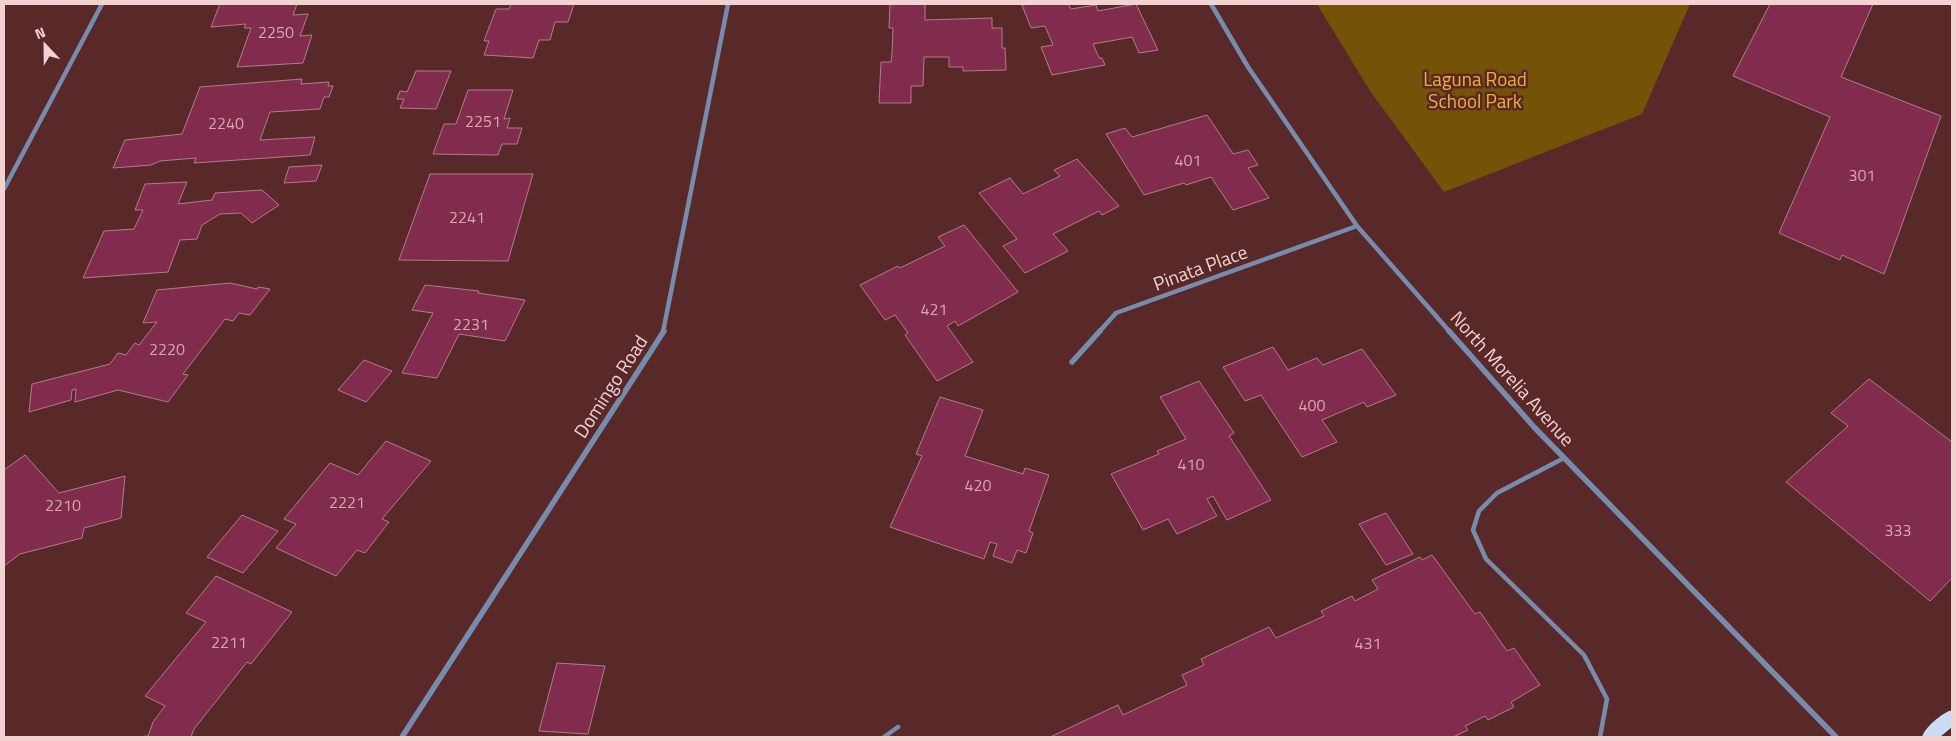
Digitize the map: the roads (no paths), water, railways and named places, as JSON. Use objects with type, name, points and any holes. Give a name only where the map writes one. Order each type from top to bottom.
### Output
[{"type":"main road","points":[[1928,737],[1952,717]]},
{"type":"street","points":[[4,189],[102,4]]},
{"type":"street","name":"Domingo Road","points":[[402,737],[664,331],[728,4]]},
{"type":"street","name":"North Morelia Avenue","points":[[1211,4],[1248,67],[1357,226],[1534,427],[1836,737]]},
{"type":"street","name":"Pinata Place","points":[[1072,362],[1116,313],[1357,226]]},
{"type":"lane","points":[[1564,458],[1496,493],[1479,511],[1474,530],[1486,559],[1584,655],[1607,699],[1600,737]]},
{"type":"lane","points":[[884,737],[898,727]]},
{"type":"park label","name":"Laguna Road School Park","points":[[1475,89]]}]
